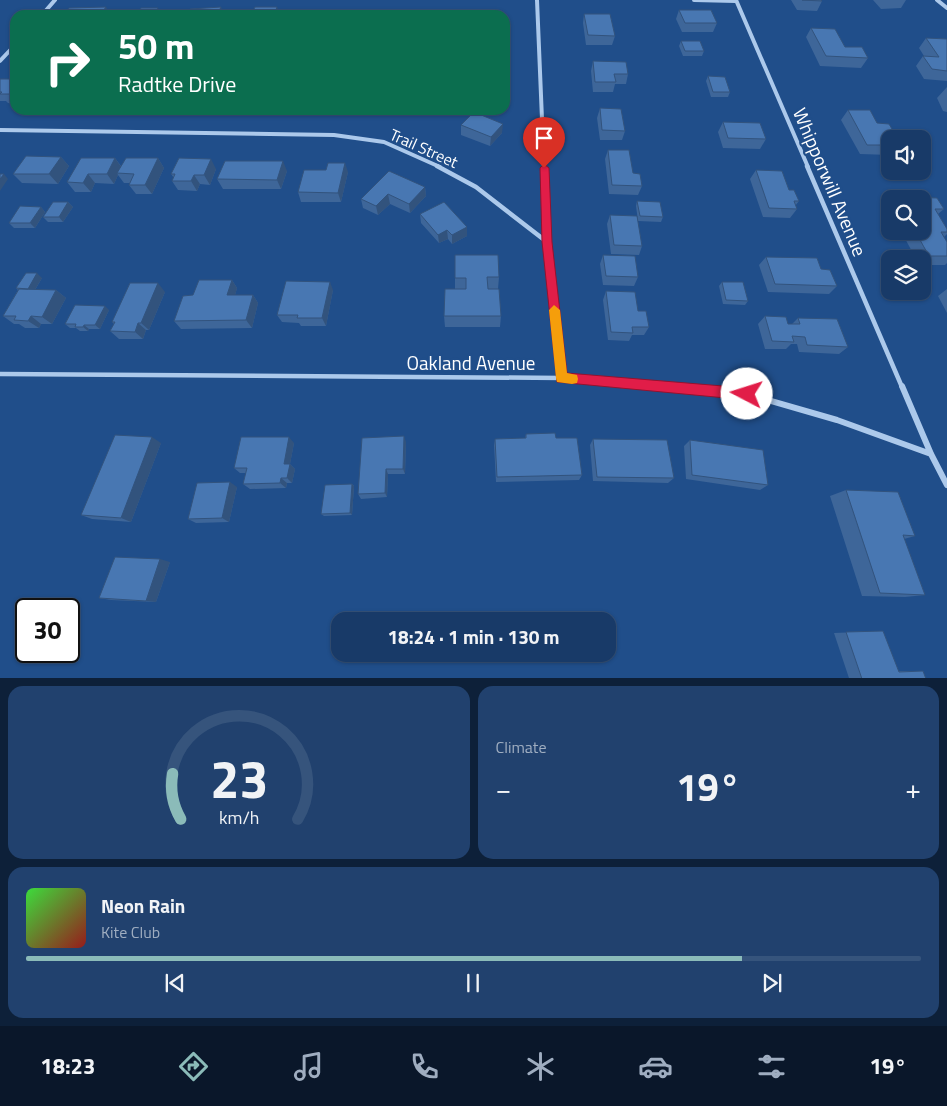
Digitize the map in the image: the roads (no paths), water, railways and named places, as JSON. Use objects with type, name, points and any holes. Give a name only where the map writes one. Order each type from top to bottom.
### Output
[{"type":"street","points":[[46,10],[55,0]]},
{"type":"street","points":[[538,0],[547,242],[562,378]]},
{"type":"street","points":[[694,0],[736,0]]},
{"type":"street","name":"Whipporwill Avenue","points":[[736,0],[947,485]]},
{"type":"street","points":[[937,0],[947,8]]},
{"type":"street","points":[[0,61],[10,50]]},
{"type":"street","name":"Trail Street","points":[[0,130],[334,135],[384,142],[427,160],[476,187],[547,242]]},
{"type":"street","name":"Oakland Avenue","points":[[0,374],[562,378],[747,394],[836,420],[932,454]]}]
